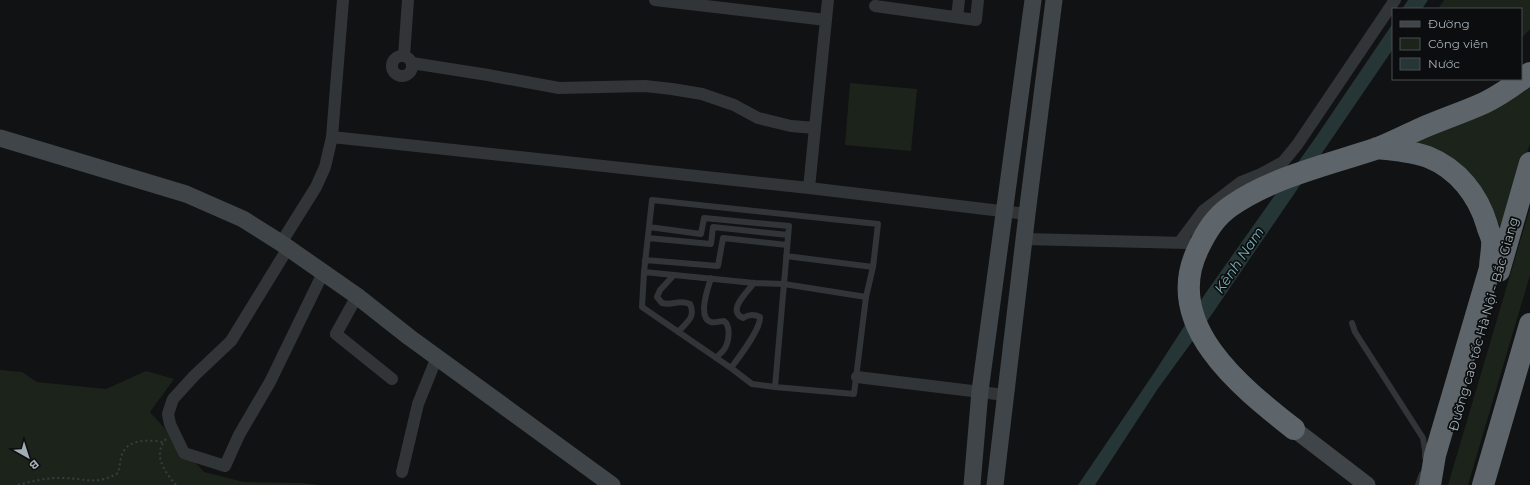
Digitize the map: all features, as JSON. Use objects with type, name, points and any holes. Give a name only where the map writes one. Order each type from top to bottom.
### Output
[{"type":"highway","points":[[1522,79],[1530,73]]},
{"type":"highway","points":[[1294,429],[1236,379],[1207,344],[1198,325],[1191,305],[1189,288],[1190,272],[1192,262],[1206,233],[1220,215],[1240,200],[1298,174],[1376,148],[1484,103],[1521,80]]},
{"type":"highway","points":[[1376,148],[1428,157],[1444,165],[1463,181],[1475,198],[1485,217],[1492,240],[1490,268],[1435,455],[1430,485]]},
{"type":"highway","name":"Đường cao tốc Hà Nội - Bắc Giang","points":[[1437,485],[1530,163]]},
{"type":"highway","points":[[1483,485],[1530,324]]},
{"type":"highway","points":[[1495,485],[1530,360]]},
{"type":"main road","points":[[972,485],[980,391],[1033,0]]},
{"type":"main road","points":[[995,485],[1054,0]]},
{"type":"main road","points":[[0,138],[186,194],[243,219],[285,245],[357,296],[437,357],[612,485]]},
{"type":"main road","points":[[1294,429],[1367,485]]},
{"type":"street","points":[[323,273],[270,382],[239,435],[225,466],[184,453],[172,430],[168,414],[173,399],[194,376],[231,341],[285,245],[325,167],[332,137],[343,0]]},
{"type":"street","points":[[408,0],[408,59],[558,88],[645,86],[702,94],[734,105],[758,118],[792,126],[814,128]]},
{"type":"street","points":[[655,0],[826,20]]},
{"type":"street","points":[[809,188],[828,0]]},
{"type":"street","points":[[957,17],[959,0]]},
{"type":"street","points":[[875,6],[976,20],[978,0]]},
{"type":"street","points":[[1179,243],[1203,211],[1241,182],[1261,174],[1283,162],[1395,0]]},
{"type":"street","points":[[332,137],[809,188],[1027,214]]},
{"type":"street","points":[[1024,239],[1201,243]]},
{"type":"street","points":[[357,296],[336,334],[392,379]]},
{"type":"street","points":[[402,472],[418,404],[437,357]]},
{"type":"street","points":[[857,377],[1005,395]]},
{"type":"lane","points":[[652,200],[878,224],[873,267],[866,297],[854,394],[752,384],[642,307],[648,227],[652,200]]},
{"type":"lane","points":[[648,227],[701,234],[704,218],[789,226],[775,387]]},
{"type":"lane","points":[[648,238],[711,244],[713,227],[788,235]]},
{"type":"lane","points":[[645,260],[718,266],[723,238],[787,245]]},
{"type":"lane","points":[[786,256],[873,267]]},
{"type":"lane","points":[[644,272],[754,283],[784,284],[866,297]]},
{"type":"lane","points":[[674,275],[660,290],[658,297],[662,303],[667,305],[682,301],[690,304],[692,316],[678,332]]},
{"type":"lane","points":[[711,278],[705,298],[704,315],[706,320],[711,322],[724,321],[727,323],[728,328],[724,348],[716,358]]},
{"type":"lane","points":[[731,368],[748,344],[760,322],[760,317],[755,314],[748,315],[743,318],[736,313],[736,309],[740,301],[754,283]]},
{"type":"lane","points":[[1352,323],[1355,332],[1378,365],[1423,438],[1425,450],[1424,465],[1418,485]]},
{"type":"path","points":[[172,430],[163,442],[159,456],[165,471],[176,485]]},
{"type":"path","points":[[18,485],[32,481],[64,478],[88,482],[110,479],[118,473],[122,455],[125,449],[132,443],[153,440],[163,442]]},
{"type":"green space","points":[[1444,0],[1530,0],[1530,29],[1522,38],[1522,8],[1439,8]]},
{"type":"green space","points":[[1530,82],[1530,143],[1503,234],[1493,210],[1410,141]]},
{"type":"green space","points":[[850,83],[917,89],[911,151],[845,145]]},
{"type":"green space","points":[[1530,208],[1530,275],[1468,485],[1448,485]]},
{"type":"green space","points":[[0,370],[22,372],[37,382],[106,389],[146,371],[174,379],[150,412],[204,472],[244,482],[303,483],[319,485],[0,485]]},
{"type":"water","points":[[1408,0],[1428,0],[1423,8],[1403,8]]},
{"type":"water","name":"Kênh Nam","points":[[1392,24],[1392,50],[1210,317],[1157,390],[1095,485],[1078,485],[1154,373],[1205,294],[1316,137]]}]
